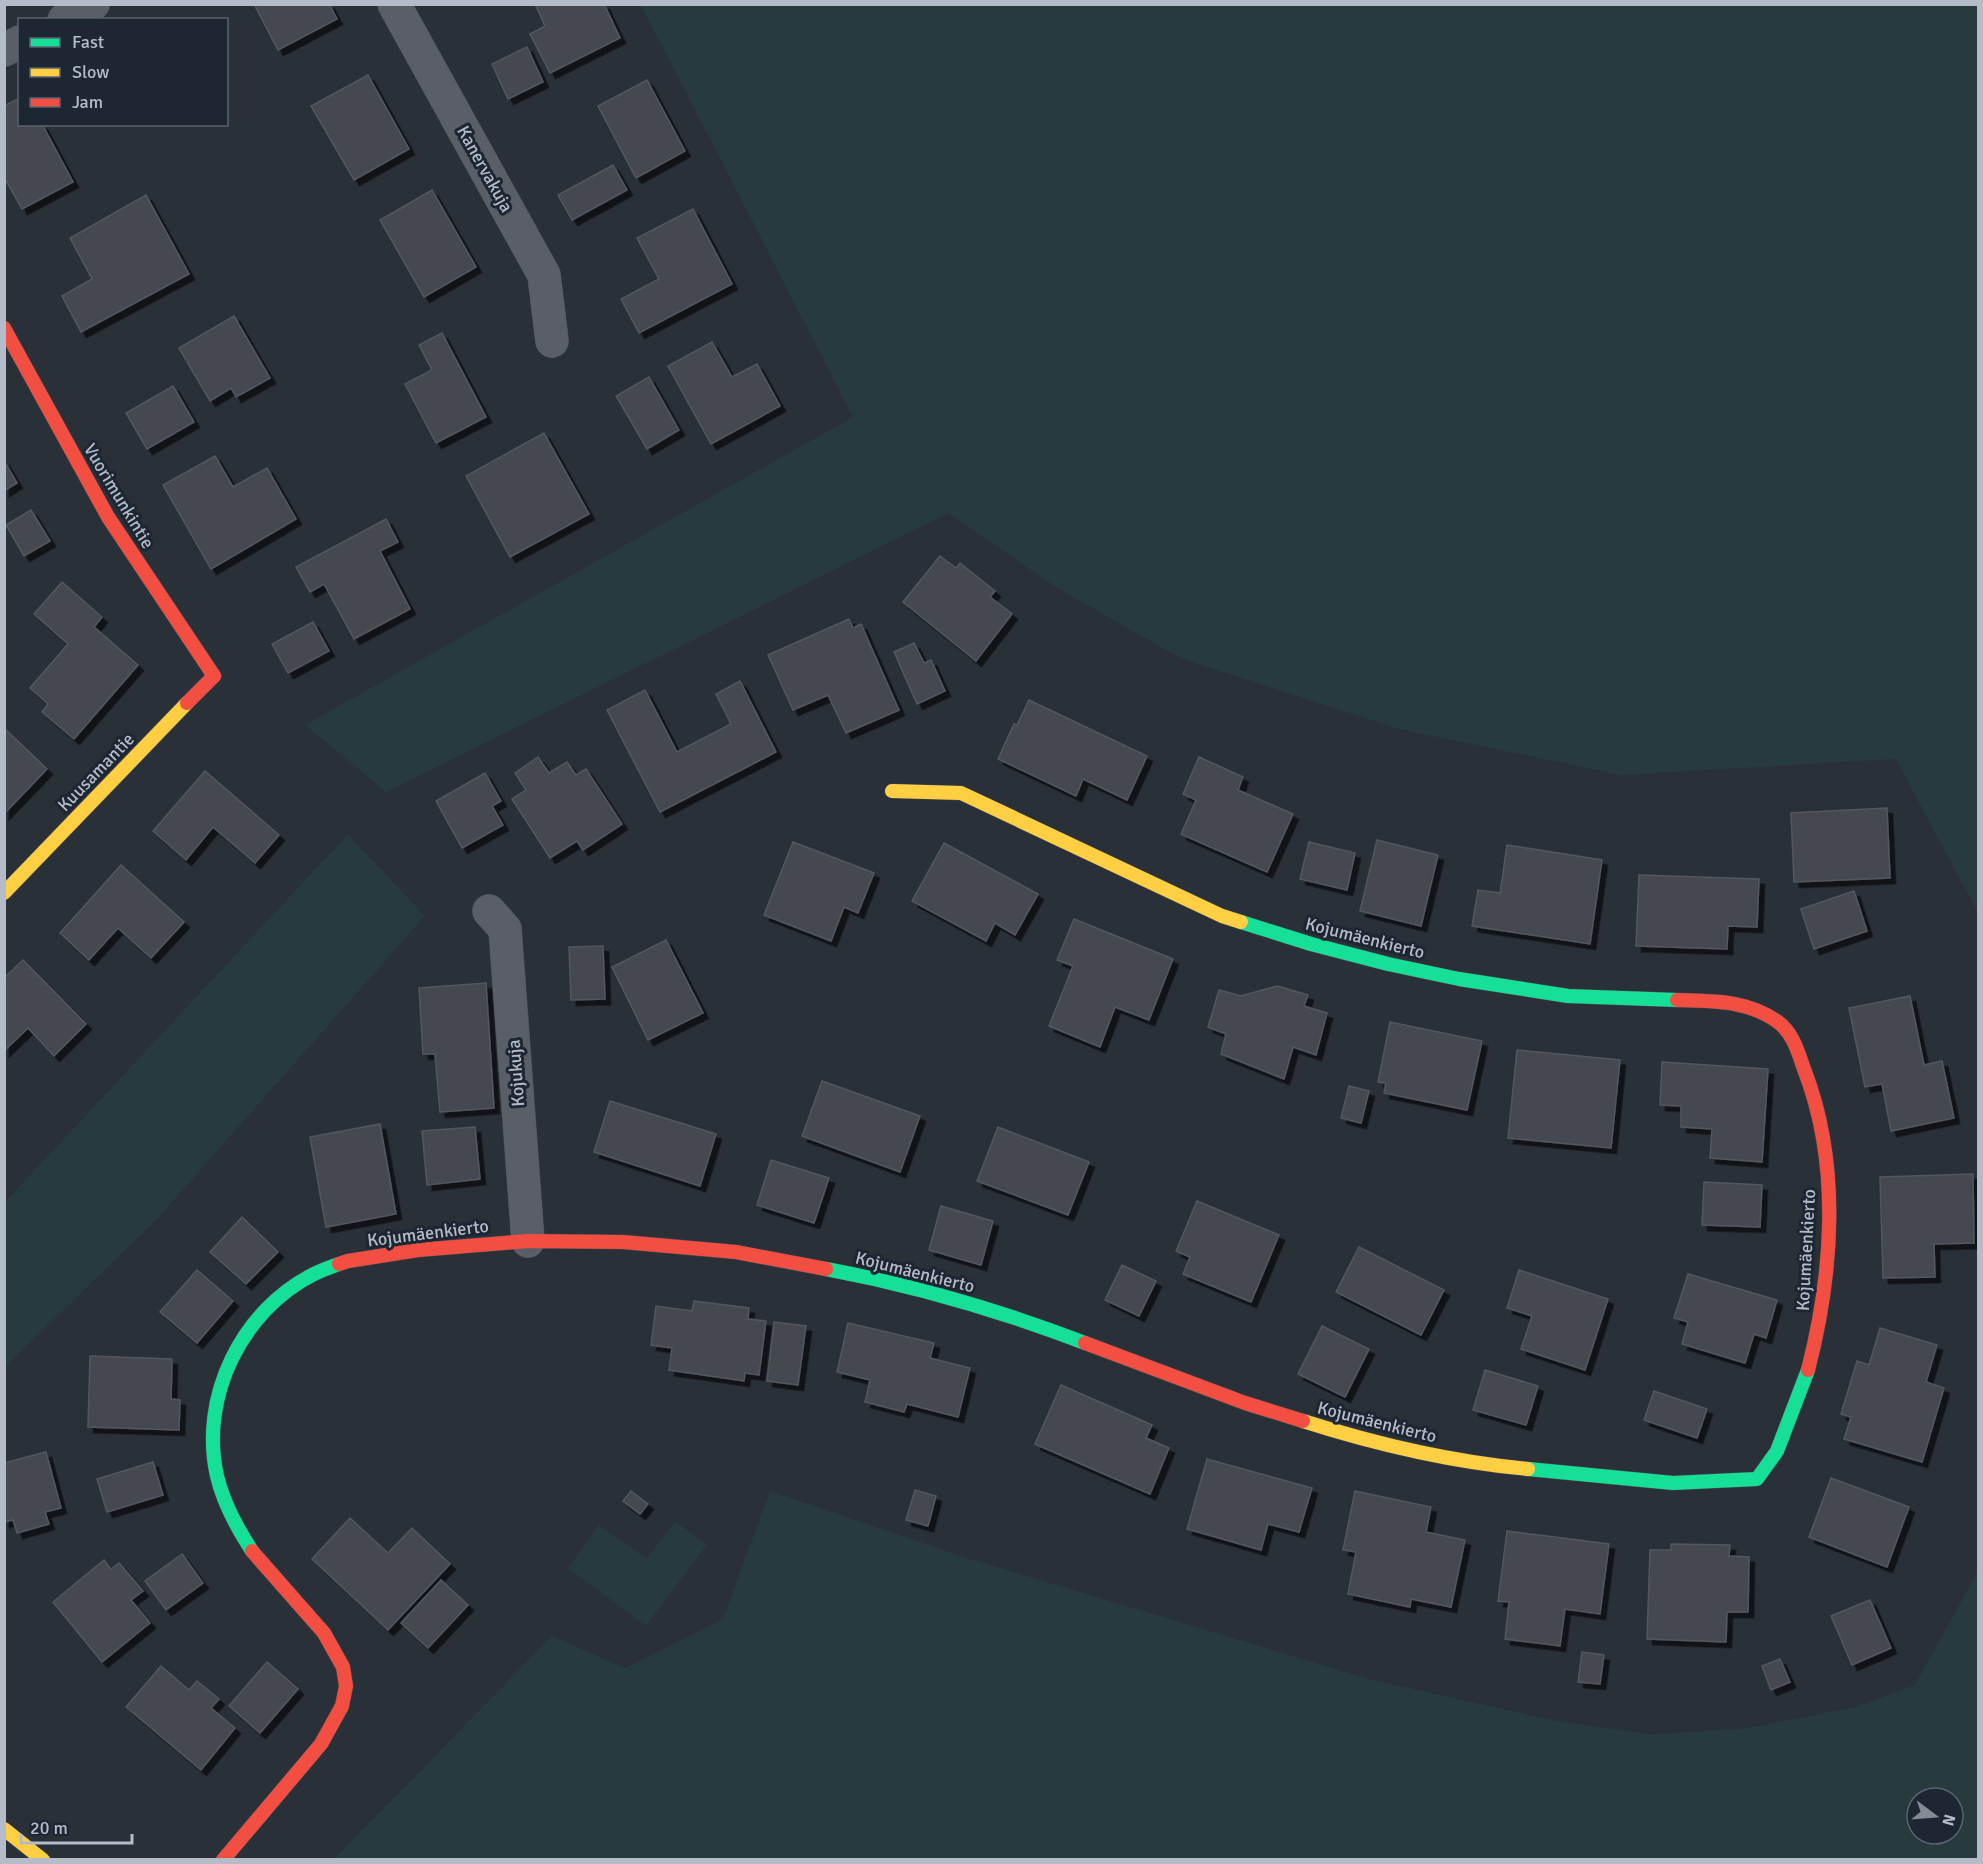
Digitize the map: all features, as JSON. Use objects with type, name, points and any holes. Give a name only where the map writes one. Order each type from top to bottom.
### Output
[{"type":"street","points":[[68,18],[93,4]]},
{"type":"street","name":"Kanervakuja","points":[[394,4],[544,275],[552,341]]},
{"type":"street","points":[[4,50],[18,43]]},
{"type":"street","name":"Vuorimunkintie","points":[[6,336],[108,517],[214,676]]},
{"type":"street","name":"Kuusamantie","points":[[4,893],[214,676]]},
{"type":"street","name":"Kojumäenkierto","points":[[222,1860],[321,1744],[342,1706],[346,1686],[343,1667],[324,1633],[252,1550],[231,1514],[217,1475],[213,1431],[218,1392],[230,1360],[249,1328],[278,1298],[313,1274],[348,1261],[418,1250],[528,1240],[623,1242],[736,1252],[888,1281],[966,1301],[1055,1331],[1245,1403],[1321,1427],[1412,1450],[1493,1466],[1673,1483],[1757,1479],[1777,1450],[1807,1373],[1820,1323],[1827,1264],[1829,1192],[1823,1134],[1808,1078],[1794,1041],[1780,1023],[1759,1010],[1730,1002],[1568,996],[1460,979],[1311,944],[1222,916],[961,794],[938,791],[892,791]]},
{"type":"street","name":"Kojukuja","points":[[489,911],[505,929],[528,1240]]},
{"type":"street","points":[[4,1829],[43,1860]]},
{"type":"green space","points":[[641,5],[1978,5],[1978,913],[1896,759],[1621,775],[1399,729],[1180,658],[1054,586],[949,513],[386,792],[305,725],[853,417]]},
{"type":"green space","points":[[348,834],[425,916],[157,1219],[5,1367],[5,1202]]},
{"type":"green space","points":[[770,1491],[970,1559],[1369,1679],[1557,1721],[1649,1734],[1742,1729],[1855,1707],[1915,1685],[1978,1571],[1978,1859],[334,1859],[552,1636],[625,1668],[723,1619]]},
{"type":"green space","points":[[675,1521],[707,1545],[646,1626],[568,1568],[599,1525],[647,1559]]},
{"type":"building","points":[[254,4],[329,4],[337,19],[278,50]]},
{"type":"building","points":[[535,4],[604,4],[620,38],[550,73],[530,34],[545,26]]},
{"type":"building","points":[[527,47],[543,82],[508,99],[492,64]]},
{"type":"building","points":[[368,75],[409,149],[354,180],[311,106]]},
{"type":"building","points":[[647,80],[685,151],[636,178],[598,106]]},
{"type":"building","points":[[18,99],[18,126],[43,126],[73,182],[22,209],[4,177],[4,106]]},
{"type":"building","points":[[613,165],[627,190],[572,220],[558,195]]},
{"type":"building","points":[[432,190],[476,267],[424,297],[380,220]]},
{"type":"building","points":[[146,195],[189,274],[81,332],[62,296],[92,279],[70,238]]},
{"type":"building","points":[[693,209],[732,284],[639,333],[621,299],[659,279],[637,238]]},
{"type":"building","points":[[234,316],[270,378],[236,397],[231,388],[210,401],[179,348]]},
{"type":"building","points":[[442,333],[486,417],[436,443],[405,384],[432,370],[419,345]]},
{"type":"building","points":[[712,342],[732,377],[757,364],[780,406],[711,444],[668,366]]},
{"type":"building","points":[[649,377],[679,430],[647,449],[616,396]]},
{"type":"building","points":[[173,386],[194,422],[147,449],[126,413]]},
{"type":"building","points":[[544,433],[589,514],[510,557],[466,476]]},
{"type":"building","points":[[215,456],[233,487],[267,468],[296,519],[211,569],[163,485]]},
{"type":"building","points":[[4,461],[17,483],[4,491]]},
{"type":"building","points":[[31,510],[50,541],[24,556],[6,525]]},
{"type":"building","points":[[386,519],[398,542],[380,551],[410,609],[354,639],[324,584],[310,592],[296,567]]},
{"type":"building","points":[[940,556],[956,568],[960,563],[995,591],[990,597],[1012,614],[976,661],[903,602]]},
{"type":"building","points":[[62,582],[102,617],[94,627],[138,665],[74,739],[42,712],[48,704],[30,688],[68,644],[34,614]]},
{"type":"building","points":[[849,619],[853,628],[861,624],[899,710],[846,733],[828,695],[793,710],[768,655]]},
{"type":"building","points":[[313,622],[329,651],[288,673],[272,644]]},
{"type":"building","points":[[914,643],[924,663],[931,660],[945,691],[917,704],[894,652]]},
{"type":"building","points":[[740,681],[776,752],[660,812],[607,710],[645,690],[677,752],[731,724],[716,694]]},
{"type":"building","points":[[1029,700],[1147,756],[1127,800],[1083,779],[1076,796],[998,759],[1014,724],[1017,725]]},
{"type":"building","points":[[4,728],[47,769],[4,814]]},
{"type":"building","points":[[538,757],[549,773],[567,762],[576,775],[586,769],[622,824],[583,850],[577,841],[550,858],[512,799],[526,790],[515,773]]},
{"type":"building","points":[[1199,757],[1243,777],[1238,790],[1293,814],[1267,872],[1181,834],[1196,800],[1183,794]]},
{"type":"building","points":[[205,771],[279,835],[255,863],[213,827],[186,860],[153,831]]},
{"type":"building","points":[[485,773],[501,801],[492,806],[503,825],[462,848],[436,801]]},
{"type":"building","points":[[1887,808],[1890,878],[1794,882],[1791,813]]},
{"type":"building","points":[[1377,840],[1438,855],[1421,926],[1360,911]]},
{"type":"building","points":[[793,842],[874,873],[858,913],[844,907],[831,941],[764,915]]},
{"type":"building","points":[[1309,842],[1355,853],[1347,890],[1300,879]]},
{"type":"building","points":[[944,843],[1038,894],[1015,935],[995,923],[986,941],[912,901]]},
{"type":"building","points":[[1507,845],[1602,860],[1590,944],[1472,926],[1478,890],[1500,893]]},
{"type":"building","points":[[121,865],[184,922],[151,958],[118,928],[89,960],[60,933]]},
{"type":"building","points":[[1639,875],[1759,879],[1757,927],[1728,926],[1727,949],[1636,946]]},
{"type":"building","points":[[1854,891],[1867,931],[1814,949],[1801,909]]},
{"type":"building","points":[[1074,919],[1173,959],[1149,1020],[1115,1007],[1100,1047],[1049,1026],[1073,966],[1057,960]]},
{"type":"building","points":[[666,940],[703,1013],[648,1040],[612,967]]},
{"type":"building","points":[[603,946],[605,999],[571,1000],[569,947]]},
{"type":"building","points":[[23,960],[86,1024],[54,1056],[28,1028],[4,1051],[4,978]]},
{"type":"building","points":[[486,983],[494,1108],[440,1112],[435,1054],[423,1054],[419,988]]},
{"type":"building","points":[[1277,986],[1308,995],[1304,1006],[1327,1013],[1316,1055],[1293,1047],[1284,1079],[1221,1054],[1226,1034],[1208,1027],[1219,990],[1241,996]]},
{"type":"building","points":[[1910,996],[1924,1065],[1942,1061],[1954,1118],[1891,1131],[1882,1084],[1865,1087],[1849,1008]]},
{"type":"building","points":[[1390,1022],[1482,1041],[1467,1110],[1384,1093],[1386,1083],[1378,1082]]},
{"type":"building","points":[[1517,1050],[1620,1060],[1611,1148],[1508,1138]]},
{"type":"building","points":[[1662,1062],[1768,1069],[1762,1162],[1710,1158],[1712,1129],[1681,1127],[1681,1106],[1660,1105]]},
{"type":"building","points":[[822,1081],[920,1116],[900,1172],[802,1136]]},
{"type":"building","points":[[1349,1086],[1369,1091],[1361,1123],[1341,1118]]},
{"type":"building","points":[[610,1101],[716,1134],[700,1186],[594,1152]]},
{"type":"building","points":[[380,1124],[396,1214],[326,1227],[310,1137]]},
{"type":"building","points":[[475,1127],[480,1179],[427,1185],[422,1131]]},
{"type":"building","points":[[998,1127],[1089,1162],[1068,1215],[977,1181]]},
{"type":"building","points":[[771,1160],[829,1178],[814,1223],[757,1205]]},
{"type":"building","points":[[1973,1174],[1974,1243],[1934,1244],[1935,1277],[1883,1278],[1880,1177]]},
{"type":"building","points":[[1704,1182],[1762,1185],[1760,1227],[1702,1225]]},
{"type":"building","points":[[1197,1201],[1279,1235],[1251,1302],[1183,1274],[1190,1257],[1176,1251]]},
{"type":"building","points":[[941,1206],[993,1221],[981,1265],[929,1250]]},
{"type":"building","points":[[242,1217],[278,1252],[246,1284],[210,1252]]},
{"type":"building","points":[[1359,1247],[1444,1290],[1421,1335],[1336,1292]]},
{"type":"building","points":[[1122,1265],[1156,1281],[1139,1316],[1105,1300]]},
{"type":"building","points":[[197,1270],[233,1301],[197,1343],[160,1312]]},
{"type":"building","points":[[1519,1270],[1608,1299],[1585,1370],[1521,1349],[1532,1316],[1507,1308]]},
{"type":"building","points":[[1688,1274],[1777,1300],[1766,1338],[1754,1334],[1745,1363],[1682,1344],[1688,1322],[1674,1318]]},
{"type":"building","points":[[694,1301],[749,1308],[748,1319],[766,1321],[759,1375],[745,1373],[744,1381],[669,1370],[672,1348],[651,1345],[656,1306],[692,1311]]},
{"type":"building","points":[[774,1322],[806,1326],[798,1385],[767,1381]]},
{"type":"building","points":[[848,1323],[934,1343],[930,1358],[970,1368],[958,1417],[907,1404],[904,1412],[865,1402],[870,1380],[837,1372]]},
{"type":"building","points":[[1322,1326],[1369,1349],[1345,1397],[1298,1374]]},
{"type":"building","points":[[1880,1328],[1937,1345],[1926,1382],[1944,1388],[1922,1462],[1844,1439],[1851,1417],[1841,1414],[1857,1361],[1869,1365]]},
{"type":"building","points":[[90,1356],[172,1359],[171,1399],[180,1400],[179,1430],[88,1427]]},
{"type":"building","points":[[1485,1370],[1538,1386],[1526,1425],[1473,1410]]},
{"type":"building","points":[[1061,1385],[1152,1425],[1146,1438],[1169,1448],[1150,1494],[1035,1444]]},
{"type":"building","points":[[1654,1391],[1707,1409],[1697,1438],[1644,1420]]},
{"type":"building","points":[[46,1452],[61,1508],[45,1512],[49,1524],[17,1533],[13,1520],[4,1522],[4,1463]]},
{"type":"building","points":[[1207,1459],[1312,1488],[1299,1532],[1268,1524],[1261,1550],[1187,1529]]},
{"type":"building","points":[[153,1462],[163,1495],[107,1512],[97,1479]]},
{"type":"building","points":[[1831,1478],[1909,1507],[1887,1567],[1809,1537]]},
{"type":"building","points":[[915,1490],[936,1496],[928,1526],[906,1520]]},
{"type":"building","points":[[631,1491],[648,1504],[640,1514],[623,1501]]},
{"type":"building","points":[[1355,1491],[1431,1507],[1426,1532],[1465,1540],[1451,1607],[1411,1599],[1410,1607],[1348,1594],[1356,1552],[1343,1550]]},
{"type":"building","points":[[350,1518],[388,1553],[412,1528],[450,1564],[388,1630],[312,1559]]},
{"type":"building","points":[[1507,1531],[1609,1544],[1600,1614],[1565,1609],[1560,1646],[1505,1639],[1509,1602],[1498,1601]]},
{"type":"building","points":[[1671,1544],[1730,1545],[1729,1556],[1749,1557],[1748,1612],[1727,1612],[1726,1642],[1647,1639],[1650,1550],[1671,1550]]},
{"type":"building","points":[[182,1554],[203,1583],[166,1610],[145,1581]]},
{"type":"building","points":[[104,1560],[111,1569],[119,1563],[143,1591],[131,1600],[150,1623],[102,1662],[53,1602]]},
{"type":"building","points":[[441,1580],[468,1605],[428,1648],[401,1623]]},
{"type":"building","points":[[1870,1600],[1891,1648],[1852,1665],[1831,1616]]},
{"type":"building","points":[[1582,1652],[1604,1655],[1600,1684],[1578,1682]]},
{"type":"building","points":[[1780,1659],[1790,1682],[1771,1690],[1762,1666]]},
{"type":"building","points":[[267,1662],[298,1689],[260,1733],[229,1706]]},
{"type":"building","points":[[161,1666],[189,1690],[197,1681],[219,1699],[211,1708],[235,1728],[201,1770],[126,1707]]},
{"type":"traffic: fast","points":[[1241,922],[1311,944],[1459,979],[1568,996],[1677,1000]]},
{"type":"traffic: fast","points":[[252,1551],[231,1515],[217,1476],[213,1446],[214,1416],[221,1387],[232,1359],[247,1333],[266,1310],[288,1290],[314,1274],[339,1264]]},
{"type":"traffic: fast","points":[[826,1269],[893,1283],[957,1300],[1085,1343]]},
{"type":"traffic: fast","points":[[1528,1469],[1673,1483],[1757,1479],[1777,1451],[1808,1370]]},
{"type":"traffic: slow","points":[[4,893],[187,703]]},
{"type":"traffic: slow","points":[[892,791],[961,793],[1222,916],[1241,922]]},
{"type":"traffic: slow","points":[[1303,1421],[1414,1451],[1471,1462],[1528,1469]]},
{"type":"traffic: slow","points":[[4,1829],[43,1860]]},
{"type":"traffic: jam","points":[[4,328],[108,517],[214,676],[187,703]]},
{"type":"traffic: jam","points":[[1677,1000],[1730,1003],[1755,1009],[1783,1026],[1800,1056],[1816,1105],[1824,1142],[1829,1219],[1823,1295],[1808,1370]]},
{"type":"traffic: jam","points":[[339,1264],[418,1250],[528,1241],[623,1242],[736,1252],[826,1269]]},
{"type":"traffic: jam","points":[[1085,1343],[1245,1403],[1303,1421]]},
{"type":"traffic: jam","points":[[223,1860],[321,1744],[342,1706],[346,1686],[343,1667],[324,1633],[252,1551]]}]
